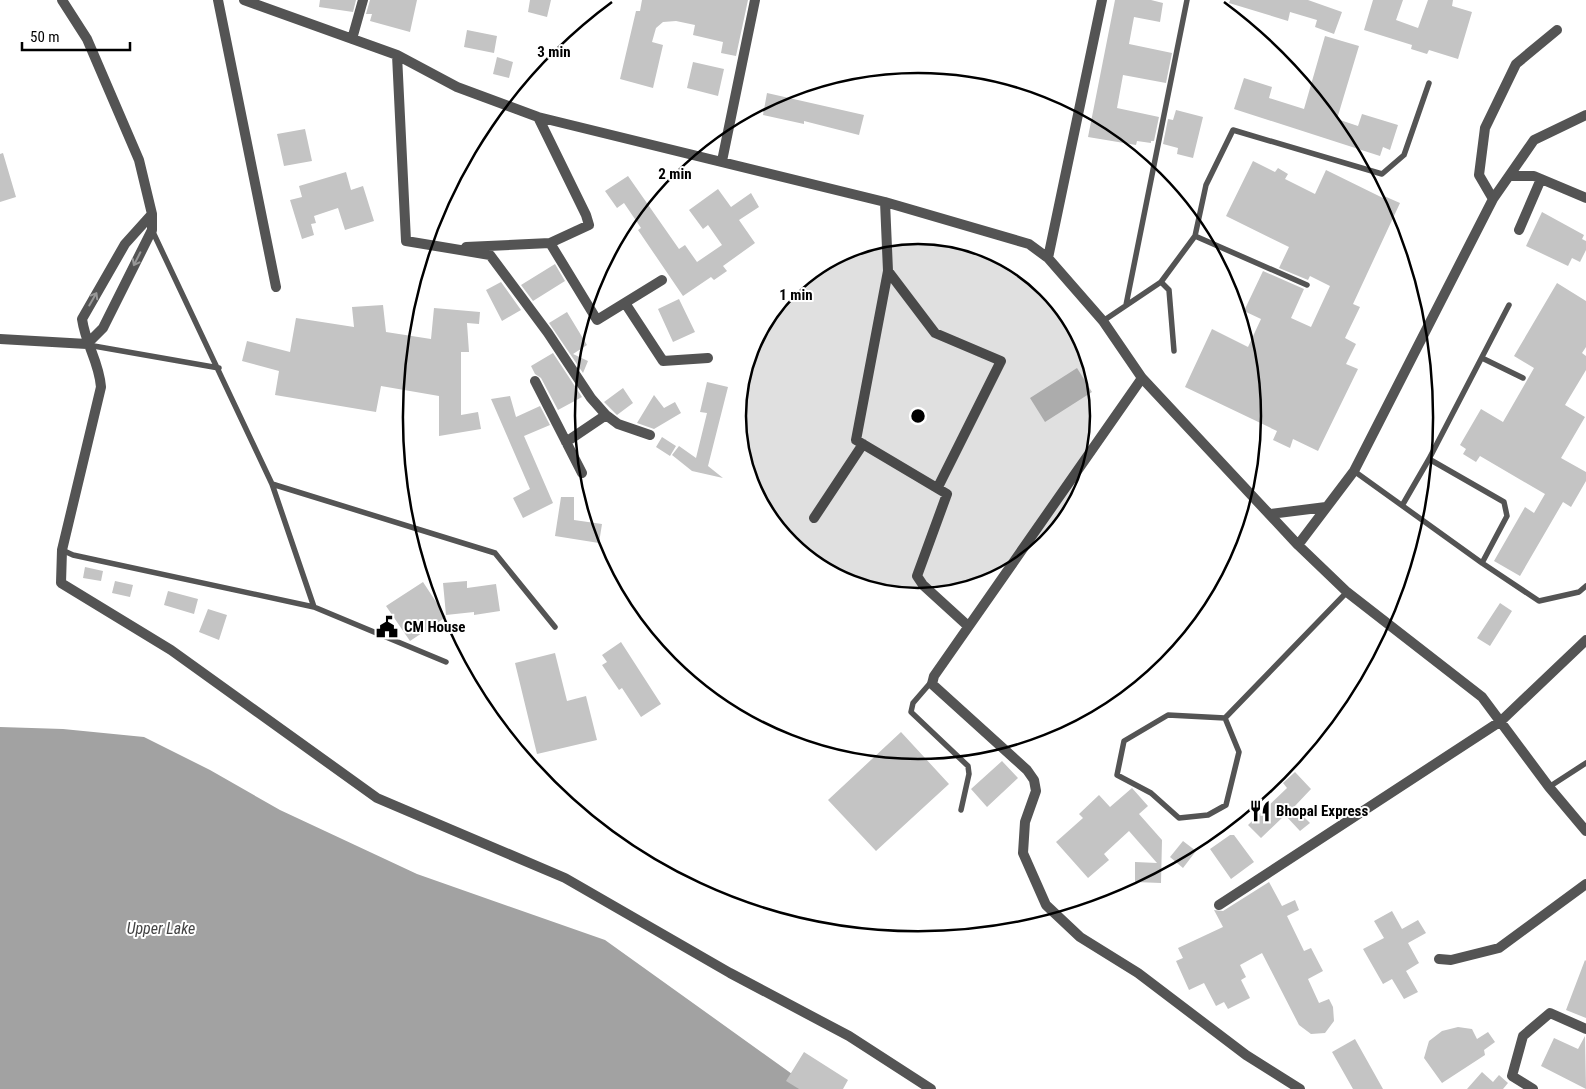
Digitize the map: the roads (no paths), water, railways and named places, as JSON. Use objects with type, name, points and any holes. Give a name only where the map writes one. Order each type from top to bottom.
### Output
[{"type":"street","points":[[0,339],[87,344],[103,328],[152,230],[152,214],[140,160],[88,39],[62,0]]},
{"type":"street","points":[[218,0],[276,286]]},
{"type":"street","points":[[244,0],[397,55],[457,87],[538,117],[885,202],[1029,244],[1048,258],[1103,322],[1142,378],[1298,545],[1347,592],[1482,697],[1549,787],[1586,831]]},
{"type":"street","points":[[352,39],[363,0]]},
{"type":"street","points":[[722,161],[755,0]]},
{"type":"street","points":[[1048,258],[1102,0]]},
{"type":"street","points":[[1493,199],[1479,175],[1485,128],[1516,64],[1557,30]]},
{"type":"street","points":[[397,55],[406,241],[490,255],[548,333],[590,398],[606,415],[618,424],[650,435]]},
{"type":"street","points":[[1298,545],[1354,471],[1493,199],[1534,140],[1586,115]]},
{"type":"street","points":[[448,248],[550,243],[589,225],[586,215],[538,117]]},
{"type":"street","points":[[1509,176],[1534,176],[1586,198]]},
{"type":"street","points":[[1519,230],[1541,179]]},
{"type":"street","points":[[885,202],[888,271],[856,440],[947,494],[918,576],[923,585],[968,626]]},
{"type":"street","points":[[152,214],[125,244],[82,319],[87,344],[100,369],[101,387],[62,550],[61,583],[171,650],[377,798],[565,878],[730,973],[849,1036],[931,1089]]},
{"type":"street","points":[[550,243],[597,320],[662,280]]},
{"type":"street","points":[[888,271],[935,332],[1000,361],[938,487]]},
{"type":"street","points":[[625,303],[663,361],[708,358]]},
{"type":"street","points":[[1142,378],[968,626],[933,679],[932,684],[1027,770],[1034,780],[1036,790],[1025,822],[1023,853],[1046,905],[1080,937],[1138,973],[1246,1055],[1300,1089]]},
{"type":"street","points":[[535,381],[582,473]]},
{"type":"street","points":[[566,442],[606,415]]},
{"type":"street","points":[[814,518],[863,444]]},
{"type":"street","points":[[1270,514],[1326,507]]},
{"type":"street","points":[[1218,905],[1501,721],[1586,640]]},
{"type":"street","points":[[1439,959],[1451,960],[1499,948],[1586,884]]},
{"type":"street","points":[[1533,1089],[1512,1076],[1523,1036],[1550,1013],[1586,1029]]},
{"type":"lane","points":[[1126,305],[1187,0]]},
{"type":"lane","points":[[1103,322],[1162,282],[1195,236],[1206,186],[1233,130],[1382,174],[1404,155],[1429,84]]},
{"type":"lane","points":[[152,230],[219,368],[272,484],[314,607]]},
{"type":"lane","points":[[1195,236],[1307,285]]},
{"type":"lane","points":[[1162,282],[1169,290],[1174,351]]},
{"type":"lane","points":[[1404,504],[1509,305]]},
{"type":"lane","points":[[87,344],[219,368]]},
{"type":"lane","points":[[1482,358],[1522,378]]},
{"type":"lane","points":[[1429,459],[1504,502],[1507,516],[1482,563]]},
{"type":"lane","points":[[1354,471],[1404,504],[1482,563],[1539,601],[1579,592],[1586,586]]},
{"type":"lane","points":[[272,484],[495,553],[555,627]]},
{"type":"lane","points":[[62,550],[73,555],[314,607],[446,662]]},
{"type":"lane","points":[[1225,718],[1239,752],[1226,805],[1214,812],[1208,815],[1179,818],[1151,793],[1117,775],[1124,741],[1168,715],[1225,718],[1347,592]]},
{"type":"lane","points":[[933,679],[913,704],[911,712],[968,766],[969,774],[961,810]]},
{"type":"lane","points":[[1549,787],[1586,763]]},
{"type":"water","name":"Upper Lake","points":[[0,727],[63,729],[144,737],[210,770],[280,810],[417,874],[605,940],[813,1089],[0,1089]]},
{"type":"place","name":"CM House","points":[[387,627]]},
{"type":"place","name":"Bhopal Express","points":[[1260,811]]}]
